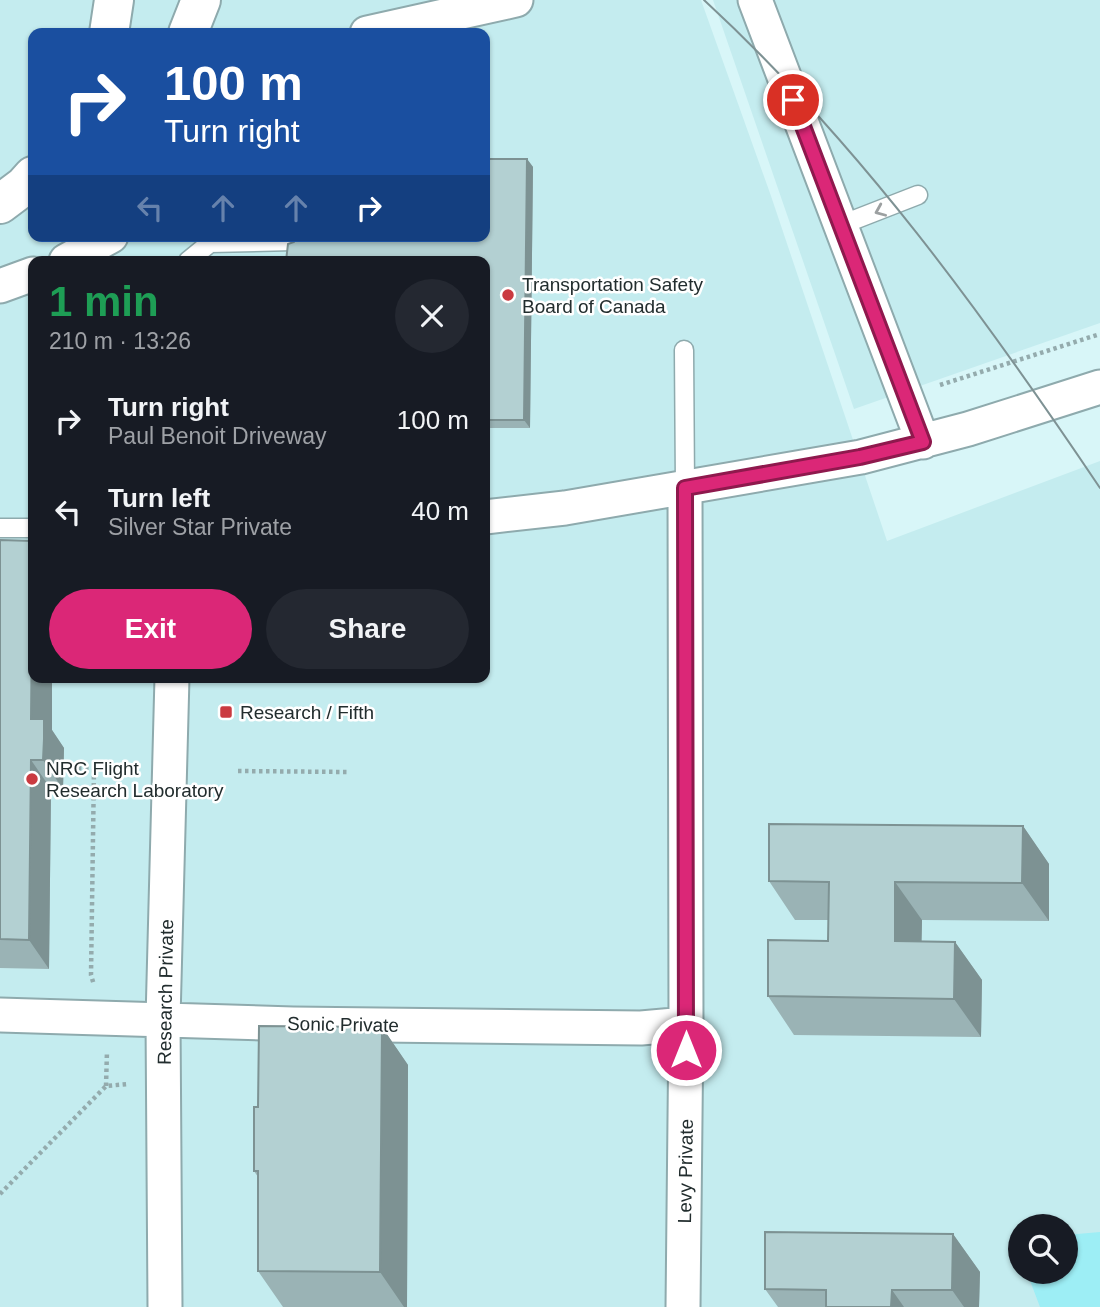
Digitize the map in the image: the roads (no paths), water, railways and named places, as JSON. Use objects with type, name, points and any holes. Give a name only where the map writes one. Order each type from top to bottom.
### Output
[{"type":"highway","points":[[109,28],[114,0]]},
{"type":"highway","points":[[190,28],[201,0]]},
{"type":"highway","points":[[0,204],[28,182]]},
{"type":"highway","points":[[0,226],[28,213]]},
{"type":"street","points":[[390,28],[516,0]]},
{"type":"street","points":[[755,0],[923,442]]},
{"type":"street","points":[[75,256],[100,242]]},
{"type":"street","points":[[0,286],[28,276]]},
{"type":"street","points":[[490,516],[565,508],[860,457],[923,442],[1100,387]]},
{"type":"street","name":"Levy Private","points":[[683,1307],[687,1024],[685,488]]},
{"type":"street","name":"Research Private","points":[[165,1307],[163,1019],[172,683]]},
{"type":"street","name":"Sonic Private","points":[[0,1015],[293,1024],[641,1028],[687,1024]]},
{"type":"lane","points":[[841,225],[918,195]]},
{"type":"lane","points":[[194,256],[210,243],[252,242]]},
{"type":"lane","points":[[684,350],[685,488]]},
{"type":"lane","points":[[0,528],[28,528]]},
{"type":"tram line","points":[[704,0],[761,55],[867,171],[1011,358],[1100,488]]},
{"type":"place","name":"Transportation Safety Board of Canada","points":[[508,295]]},
{"type":"place","name":"Research / Fifth","points":[[226,712]]},
{"type":"place","name":"NRC Flight Research Laboratory","points":[[32,779]]}]
